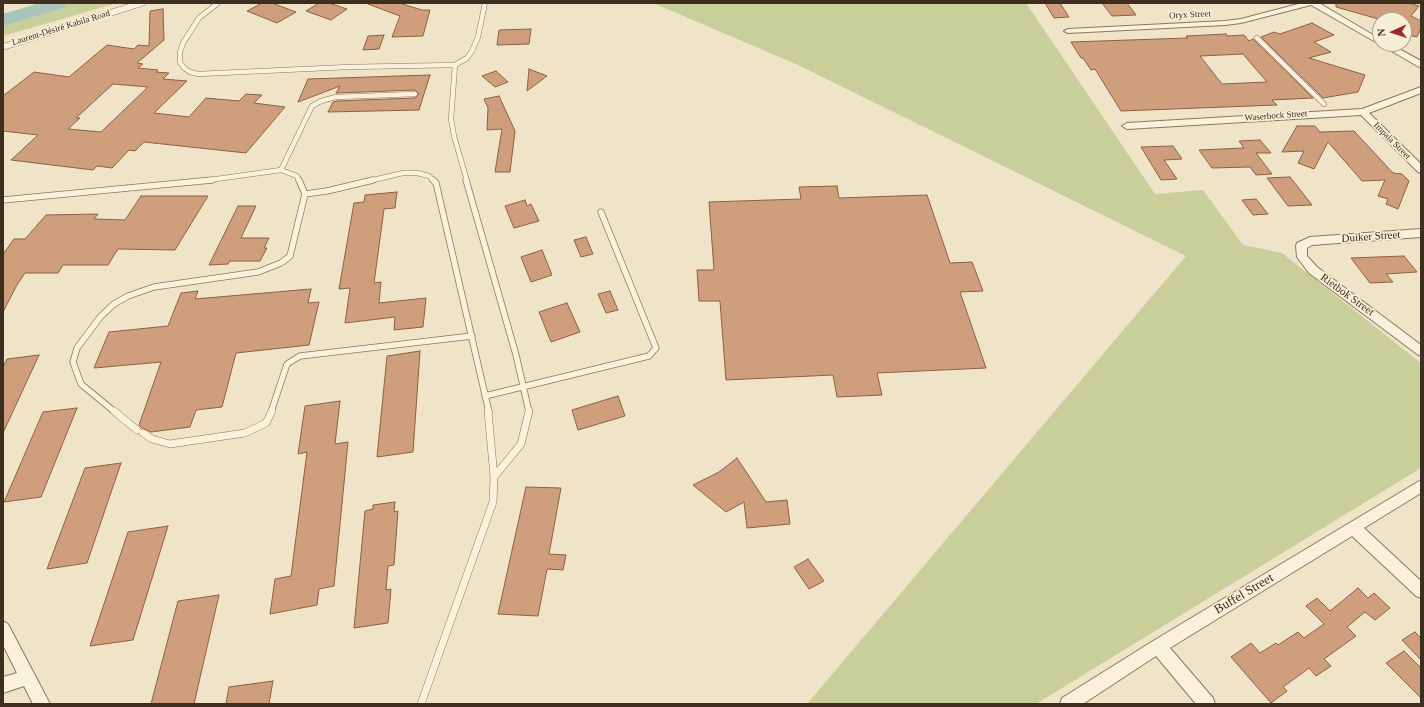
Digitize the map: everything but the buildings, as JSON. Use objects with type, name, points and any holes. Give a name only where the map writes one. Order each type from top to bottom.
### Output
[{"type":"street","name":"Laurent-Désiré Kabila Road","points":[[3,47],[142,3]]},
{"type":"street","name":"Oryx Street","points":[[1068,31],[1225,24],[1312,3]]},
{"type":"street","points":[[1312,3],[1372,37]]},
{"type":"street","points":[[1398,52],[1421,65]]},
{"type":"street","name":"Waserbock Street","points":[[1127,126],[1364,112],[1421,90]]},
{"type":"street","points":[[1324,104],[1331,113]]},
{"type":"street","name":"Impala Street","points":[[1364,112],[1421,170]]},
{"type":"street","name":"Duiker Street","points":[[1322,240],[1421,233]]},
{"type":"street","name":"Rietbok Street","points":[[1322,240],[1310,241],[1300,246],[1302,257],[1313,270],[1421,350]]},
{"type":"street","name":"Buffel Street","points":[[1068,704],[1158,646],[1421,486]]},
{"type":"street","points":[[1354,528],[1421,591]]},
{"type":"street","points":[[3,629],[42,704]]},
{"type":"street","points":[[1158,646],[1207,704]]},
{"type":"street","points":[[3,685],[28,677]]},
{"type":"lane","points":[[218,3],[199,18],[183,43],[180,52],[180,62],[184,68],[190,72],[198,74],[348,67],[455,65],[467,58],[472,51],[478,37],[485,3]]},
{"type":"lane","points":[[1257,38],[1324,104]]},
{"type":"lane","points":[[455,65],[451,119],[453,130],[516,355],[529,412],[521,444],[494,478]]},
{"type":"lane","points":[[281,170],[312,106],[321,101],[336,97],[415,94]]},
{"type":"lane","points":[[3,200],[232,178],[281,170],[297,176],[305,194],[290,256],[281,263],[258,272],[154,288],[128,296],[114,304],[101,316],[77,348],[73,362],[81,384],[140,432],[152,439],[170,444],[245,433],[266,423],[273,409],[287,364],[300,356],[472,336]]},
{"type":"lane","points":[[305,194],[327,191],[403,173],[417,173],[429,176],[436,183],[439,192],[472,336],[489,414],[494,478],[493,502],[421,704]]},
{"type":"lane","points":[[485,396],[649,356],[656,348],[601,212]]},
{"type":"green space","points":[[42,3],[117,3],[3,36],[3,14]]},
{"type":"green space","points":[[653,3],[1026,3],[1155,194],[1203,190],[1243,245],[1282,253],[1421,363],[1421,468],[1036,704],[807,704],[1186,256],[798,65]]},
{"type":"waterway","points":[[3,20],[59,3]]}]
